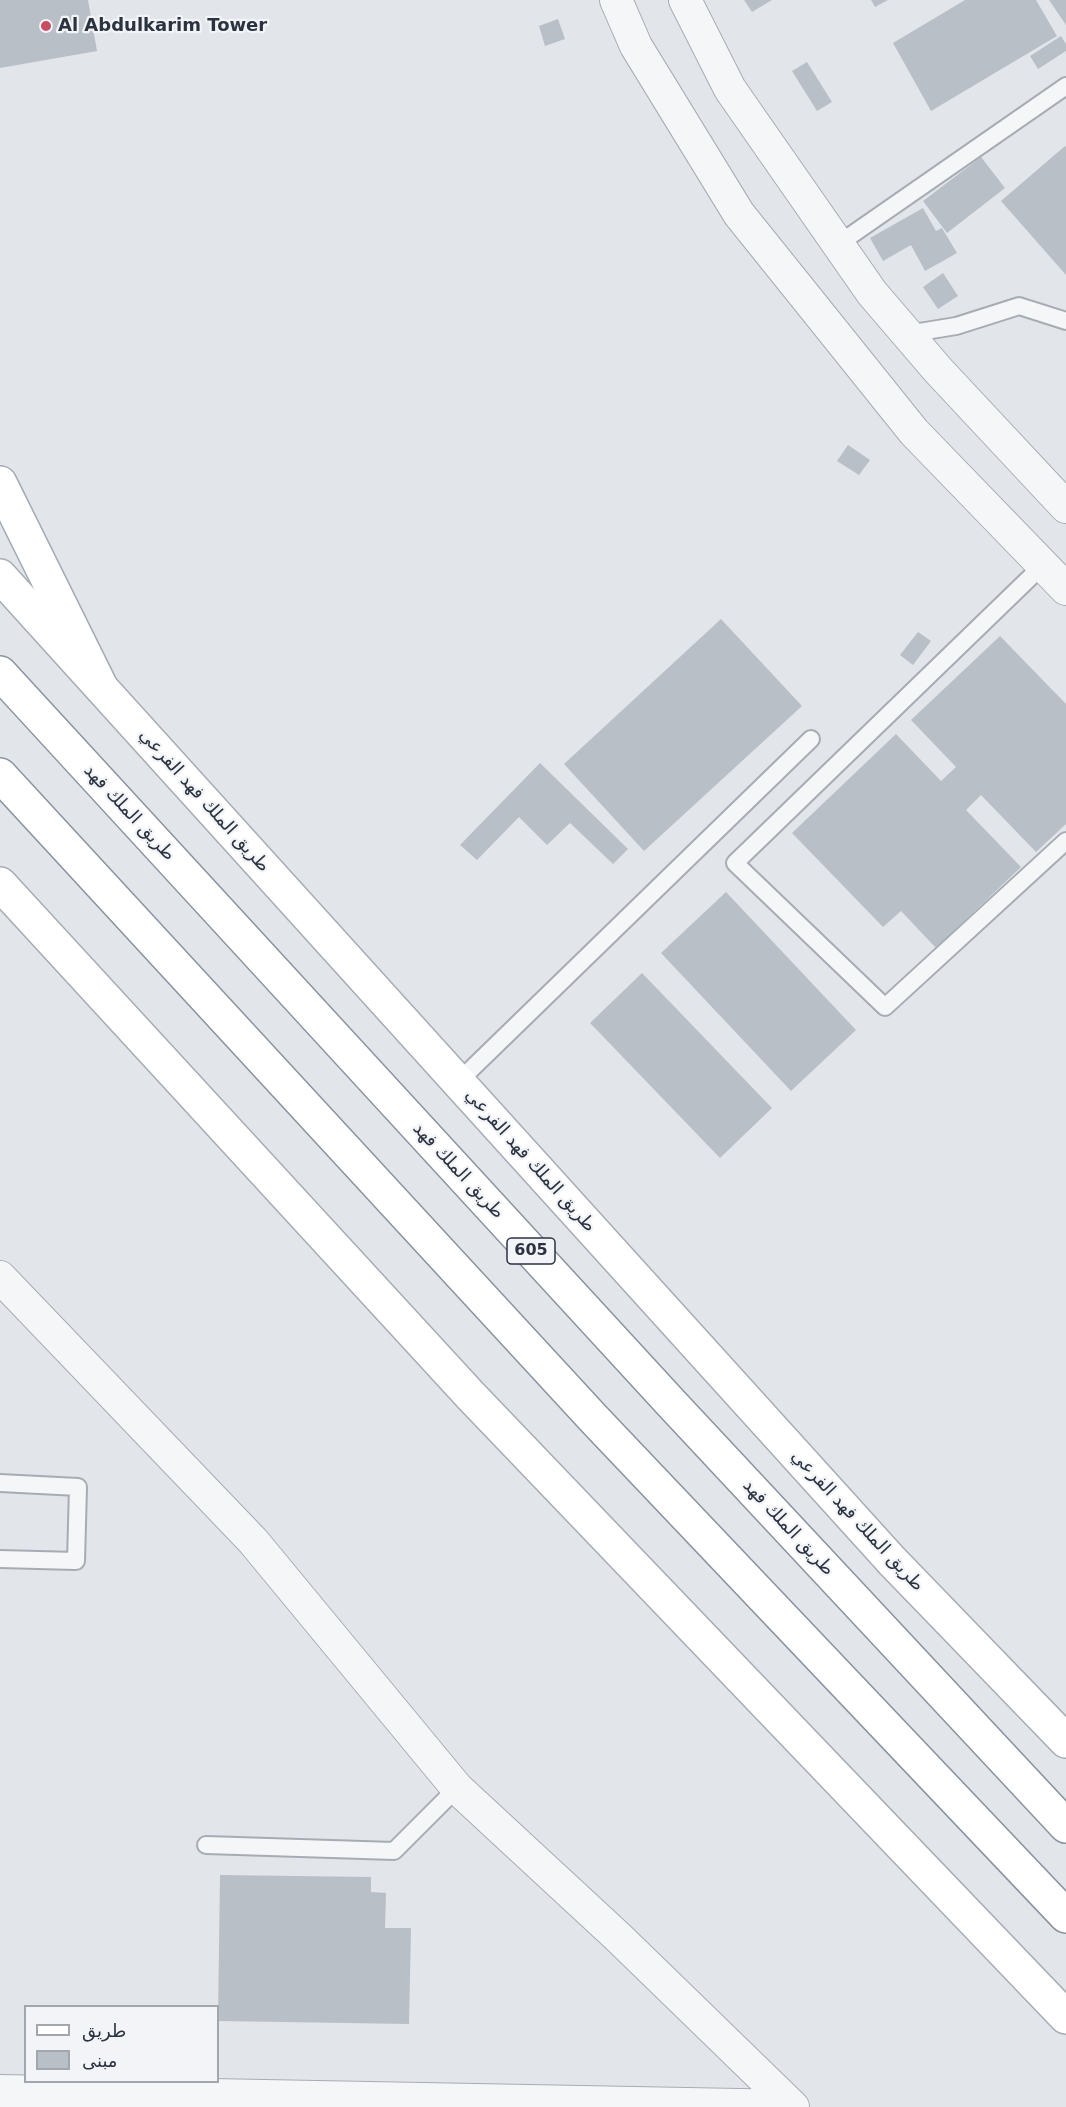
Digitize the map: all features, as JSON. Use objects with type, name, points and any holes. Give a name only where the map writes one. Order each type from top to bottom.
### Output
[{"type":"main road","points":[[0,483],[100,687]]},
{"type":"main road","name":"طريق الملك فهد الفرعي","points":[[0,576],[892,1561],[1066,1742]]},
{"type":"main road","name":"طريق الملك فهد","points":[[0,673],[672,1404],[1066,1826]]},
{"type":"main road","points":[[0,775],[594,1419],[1066,1916]]},
{"type":"main road","points":[[0,884],[471,1396],[1066,2018]]},
{"type":"street","points":[[616,0],[636,46],[739,214],[914,432],[1066,589]]},
{"type":"street","points":[[685,0],[730,90],[872,293],[938,370],[1066,507]]},
{"type":"street","points":[[0,1277],[253,1541],[457,1788],[618,1937],[793,2106]]},
{"type":"street","points":[[0,2091],[793,2106]]},
{"type":"lane","points":[[837,246],[1066,86]]},
{"type":"lane","points":[[907,334],[956,326],[1019,306],[1066,321]]},
{"type":"lane","points":[[1043,565],[735,863],[885,1007],[1066,841]]},
{"type":"lane","points":[[458,1082],[811,739]]},
{"type":"lane","points":[[0,1484],[78,1487],[76,1561],[0,1559]]},
{"type":"lane","points":[[206,1845],[394,1851],[457,1788]]},
{"type":"building","name":"Al Abdulkarim Tower","points":[[0,0],[88,0],[97,51],[0,68]]},
{"type":"building","points":[[744,0],[772,0],[752,12]]},
{"type":"building","points":[[871,0],[888,0],[875,7]]},
{"type":"building","points":[[965,0],[1036,0],[1057,36],[931,111],[893,43]]},
{"type":"building","points":[[1049,0],[1066,0],[1066,25]]},
{"type":"building","points":[[558,19],[565,39],[545,46],[539,26]]},
{"type":"building","points":[[1061,36],[1066,44],[1066,51],[1038,69],[1030,56]]},
{"type":"building","points":[[807,62],[832,102],[817,111],[792,71]]},
{"type":"building","points":[[1066,147],[1066,275],[1001,201]]},
{"type":"building","points":[[981,157],[1005,188],[947,233],[923,201]]},
{"type":"building","points":[[923,208],[936,231],[942,228],[957,253],[925,271],[911,245],[883,261],[870,238]]},
{"type":"building","points":[[943,273],[958,296],[938,309],[923,287]]},
{"type":"building","points":[[848,445],[870,460],[859,475],[837,461]]},
{"type":"building","points":[[721,619],[802,706],[644,851],[564,764]]},
{"type":"building","points":[[918,632],[931,641],[913,665],[900,655]]},
{"type":"building","points":[[1000,636],[1066,704],[1066,824],[1036,852],[981,795],[966,810],[1021,867],[936,948],[901,911],[883,927],[792,833],[896,734],[941,781],[956,767],[911,720]]},
{"type":"building","points":[[540,763],[628,849],[613,864],[570,823],[547,845],[519,817],[477,860],[460,845]]},
{"type":"building","points":[[726,892],[856,1030],[791,1091],[661,953]]},
{"type":"building","points":[[642,973],[772,1108],[720,1158],[590,1023]]},
{"type":"building","points":[[220,1875],[371,1877],[371,1892],[386,1893],[385,1928],[411,1928],[409,2024],[219,2021]]},
{"type":"place","name":"Al Abdulkarim Tower","points":[[46,26]]}]
